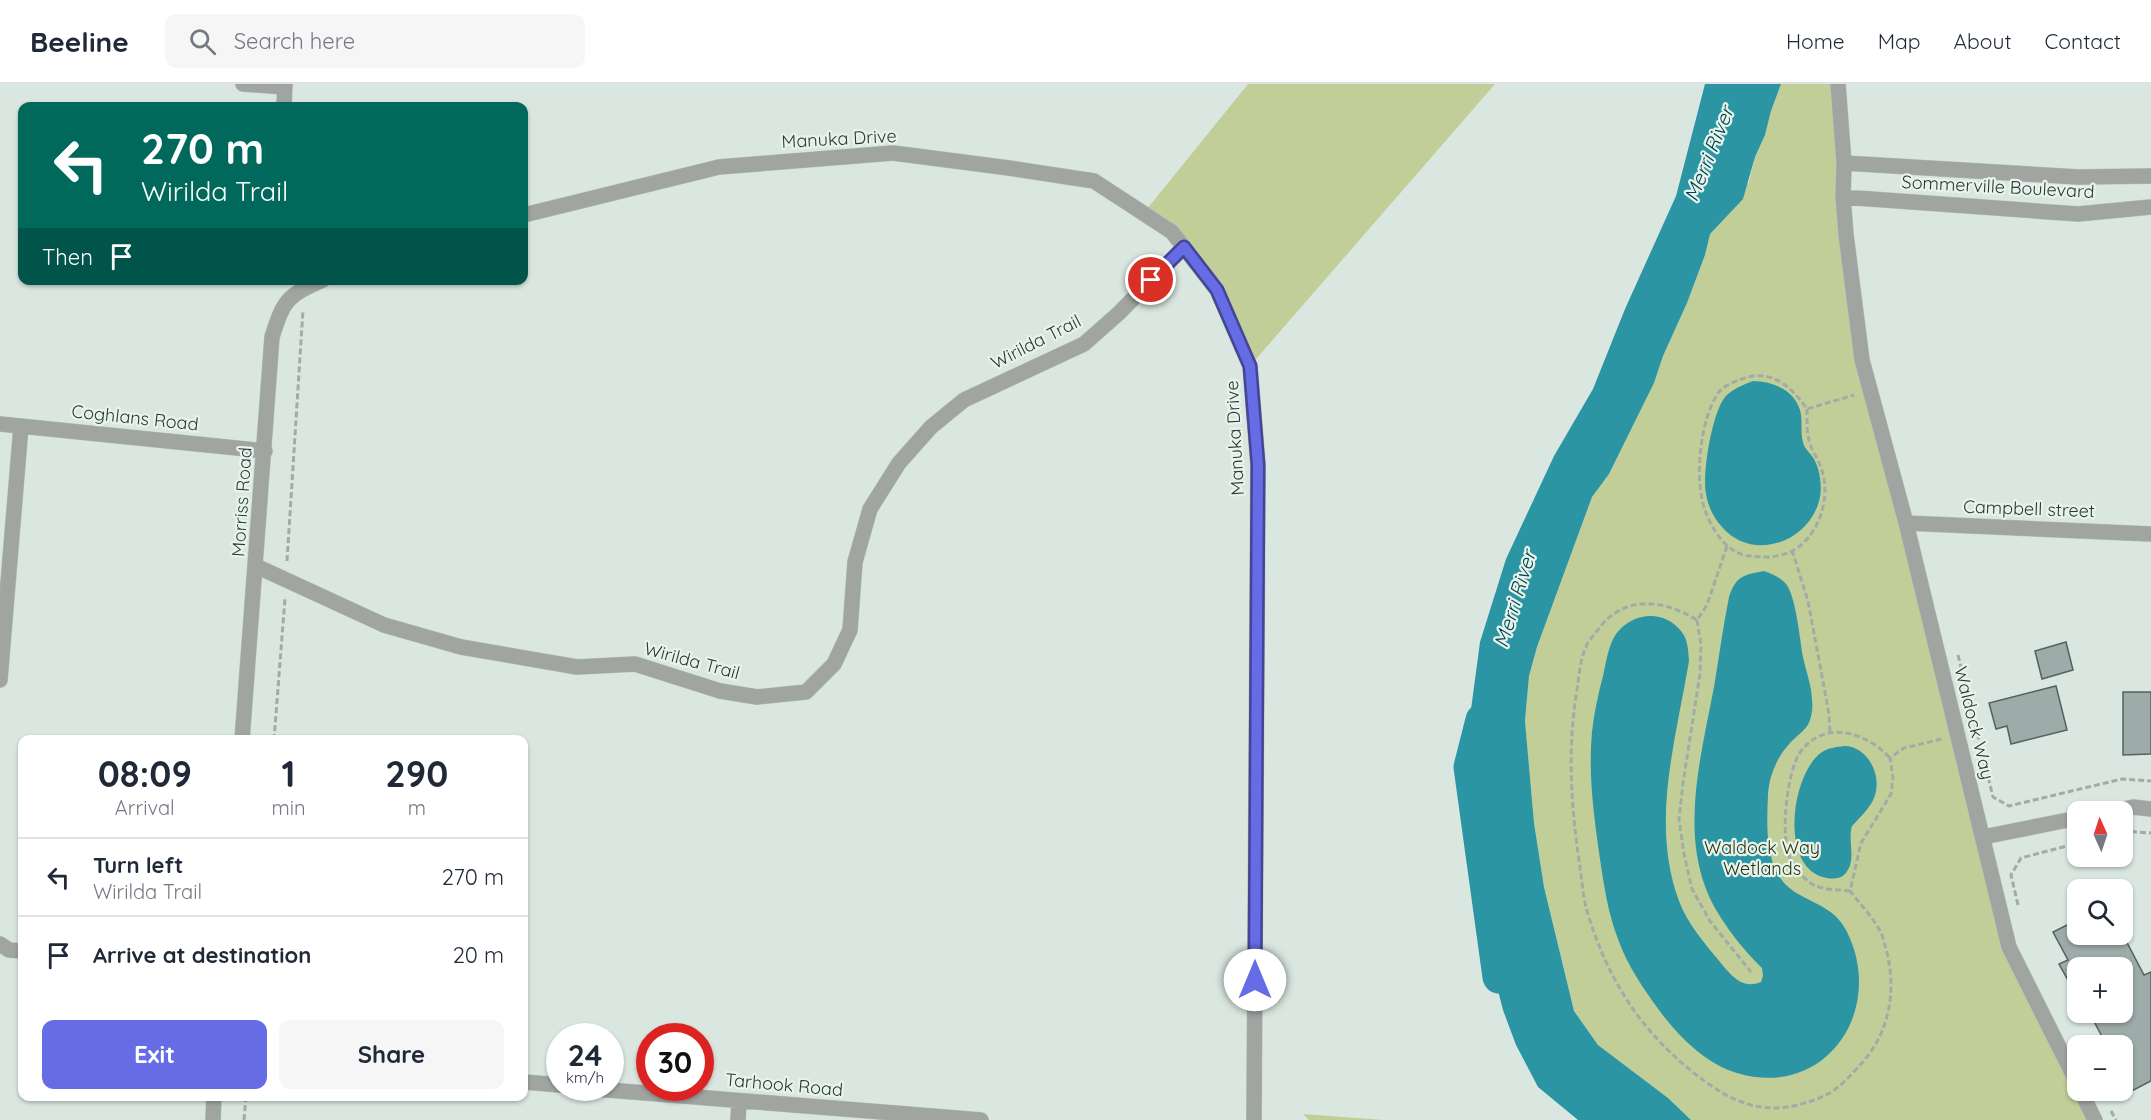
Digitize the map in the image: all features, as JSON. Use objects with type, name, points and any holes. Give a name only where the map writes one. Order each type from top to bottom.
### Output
[{"type":"street","points":[[243,84],[285,86],[284,102]]},
{"type":"street","name":"Waldock Way","points":[[1838,84],[1844,163],[1843,197],[1846,235],[1862,360],[1906,523],[2009,946],[2067,1063]]},
{"type":"street","name":"Manuka Drive","points":[[528,214],[719,167],[893,153],[1094,182],[1172,232],[1217,290],[1250,366],[1258,465],[1254,1120]]},
{"type":"street","name":"Sommerville Boulevard","points":[[1844,163],[2078,177],[2151,176]]},
{"type":"street","name":"Sommerville Boulevard","points":[[1843,197],[2078,214],[2151,207]]},
{"type":"street","name":"Wirilda Trail","points":[[256,567],[384,626],[461,647],[577,667],[635,664],[720,691],[757,697],[806,692],[834,664],[850,630],[855,562],[867,519],[870,509],[899,463],[931,427],[964,400],[1084,344],[1119,313],[1184,247]]},
{"type":"street","name":"Morriss Road","points":[[242,735],[272,337],[282,307],[297,287]]},
{"type":"street","name":"Coghlans Road","points":[[0,424],[265,451]]},
{"type":"street","points":[[0,680],[21,426]]},
{"type":"street","name":"Campbell street","points":[[1906,523],[2151,534]]},
{"type":"street","points":[[2133,807],[2151,808]]},
{"type":"street","points":[[1983,837],[2067,820]]},
{"type":"street","points":[[0,944],[9,950],[18,951]]},
{"type":"street","points":[[528,1082],[546,1084]]},
{"type":"street","name":"Tarhook Road","points":[[624,1091],[981,1120]]},
{"type":"street","points":[[213,1120],[214,1101]]},
{"type":"street","points":[[738,1120],[739,1101]]},
{"type":"street","points":[[2086,1101],[2095,1120]]},
{"type":"path","points":[[274,735],[286,580],[297,287]]},
{"type":"path","points":[[1761,375],[1788,385],[1807,409],[1807,429],[1811,447],[1824,476],[1825,495],[1821,515],[1812,532],[1783,555],[1764,557],[1742,555],[1727,546],[1712,528],[1699,488],[1705,425],[1717,393],[1730,383],[1745,377],[1761,375]]},
{"type":"path","points":[[1807,409],[1870,390]]},
{"type":"path","points":[[1727,546],[1707,605],[1697,620],[1701,645],[1700,674],[1679,819],[1692,889],[1710,921],[1751,972]]},
{"type":"path","points":[[1792,550],[1810,611],[1829,714],[1830,732]]},
{"type":"path","points":[[1697,620],[1681,610],[1660,604],[1637,604],[1617,611],[1601,625],[1586,646],[1580,672],[1570,760],[1574,827],[1586,908],[1611,976],[1626,1002],[1658,1041],[1692,1072],[1723,1095],[1748,1105],[1780,1109],[1807,1103],[1829,1094],[1852,1074],[1870,1053],[1885,1025],[1892,998],[1890,964],[1881,932],[1850,891],[1814,885],[1799,873],[1789,856],[1786,838],[1786,806],[1791,776],[1800,754],[1813,741],[1830,732],[1846,732],[1881,748],[1890,758],[1893,777],[1891,794],[1862,843],[1850,891]]},
{"type":"path","points":[[1958,654],[1992,797],[2009,806],[2122,779],[2151,781]]},
{"type":"path","points":[[1890,758],[1904,748],[1957,736]]},
{"type":"path","points":[[2133,832],[2151,833]]},
{"type":"path","points":[[2020,915],[2011,874],[2020,858],[2067,846]]},
{"type":"path","points":[[244,1120],[246,1101]]},
{"type":"green space","points":[[1248,84],[1495,84],[1250,366],[1217,290],[1172,232],[1143,214]]},
{"type":"green space","name":"Waldock Way Wetlands","points":[[1781,84],[1838,84],[1862,360],[2009,947],[2067,1064],[2067,1101],[2086,1101],[2095,1120],[1691,1120],[1668,1098],[1598,1045],[1574,1011],[1544,887],[1534,823],[1525,722],[1529,676],[1537,647],[1592,497],[1609,474],[1654,383],[1705,255],[1709,234],[1749,182]]},
{"type":"green space","points":[[1303,1114],[1384,1120],[1309,1120]]},
{"type":"water","points":[[1705,84],[1781,84],[1743,199],[1710,234],[1705,255],[1687,303],[1663,356],[1654,383],[1609,474],[1592,497],[1537,647],[1529,676],[1525,721],[1534,823],[1544,887],[1574,1011],[1598,1045],[1668,1098],[1691,1120],[1578,1120],[1538,1087],[1516,1045],[1503,1010],[1495,979],[1492,920],[1479,867],[1474,820],[1470,717],[1480,642],[1506,559],[1554,456],[1593,389],[1625,309],[1676,196]]},
{"type":"water","points":[[1753,381],[1781,388],[1788,392],[1797,403],[1801,414],[1804,445],[1814,458],[1821,483],[1820,497],[1814,513],[1805,526],[1793,536],[1764,545],[1749,544],[1735,538],[1722,527],[1710,507],[1705,485],[1709,444],[1720,405],[1731,392]]},
{"type":"water","points":[[1764,571],[1781,579],[1786,584],[1792,598],[1812,705],[1809,724],[1781,754],[1770,781],[1767,826],[1771,857],[1774,867],[1786,885],[1831,913],[1846,930],[1857,960],[1859,989],[1853,1017],[1840,1041],[1821,1060],[1797,1073],[1769,1078],[1726,1069],[1694,1048],[1667,1020],[1631,967],[1622,949],[1607,899],[1592,796],[1591,764],[1595,711],[1613,639],[1631,621],[1648,616],[1666,619],[1683,634],[1689,661],[1668,781],[1666,841],[1671,871],[1682,909],[1708,948],[1728,972],[1738,980],[1748,984],[1761,982],[1762,968],[1729,930],[1705,886],[1698,862],[1695,812],[1700,761],[1729,597],[1734,585],[1741,578]]},
{"type":"water","points":[[1844,746],[1858,750],[1869,761],[1876,775],[1876,791],[1870,806],[1852,826],[1851,857],[1848,869],[1840,877],[1827,878],[1811,871],[1801,858],[1794,820],[1797,799],[1811,763],[1822,752]]},
{"type":"building","points":[[2066,642],[2073,670],[2042,679],[2035,651]]},
{"type":"building","points":[[2056,686],[2067,730],[2011,744],[2007,726],[1996,729],[1989,703]]},
{"type":"building","points":[[2123,692],[2151,692],[2151,754],[2123,755]]},
{"type":"building","points":[[2067,925],[2067,945],[2128,945],[2144,975],[2151,972],[2151,1081],[2133,1090],[2133,1035],[2101,1035],[2095,1023],[2133,1023],[2133,957],[2067,958],[2053,932]]},
{"type":"building","points":[[2067,960],[2067,978],[2059,964]]},
{"type":"waterway","name":"Merri River","points":[[1482,720],[1470,767],[1499,977]]},
{"type":"route","points":[[1151,280],[1184,247],[1217,290],[1250,366],[1258,465],[1255,980]]}]
